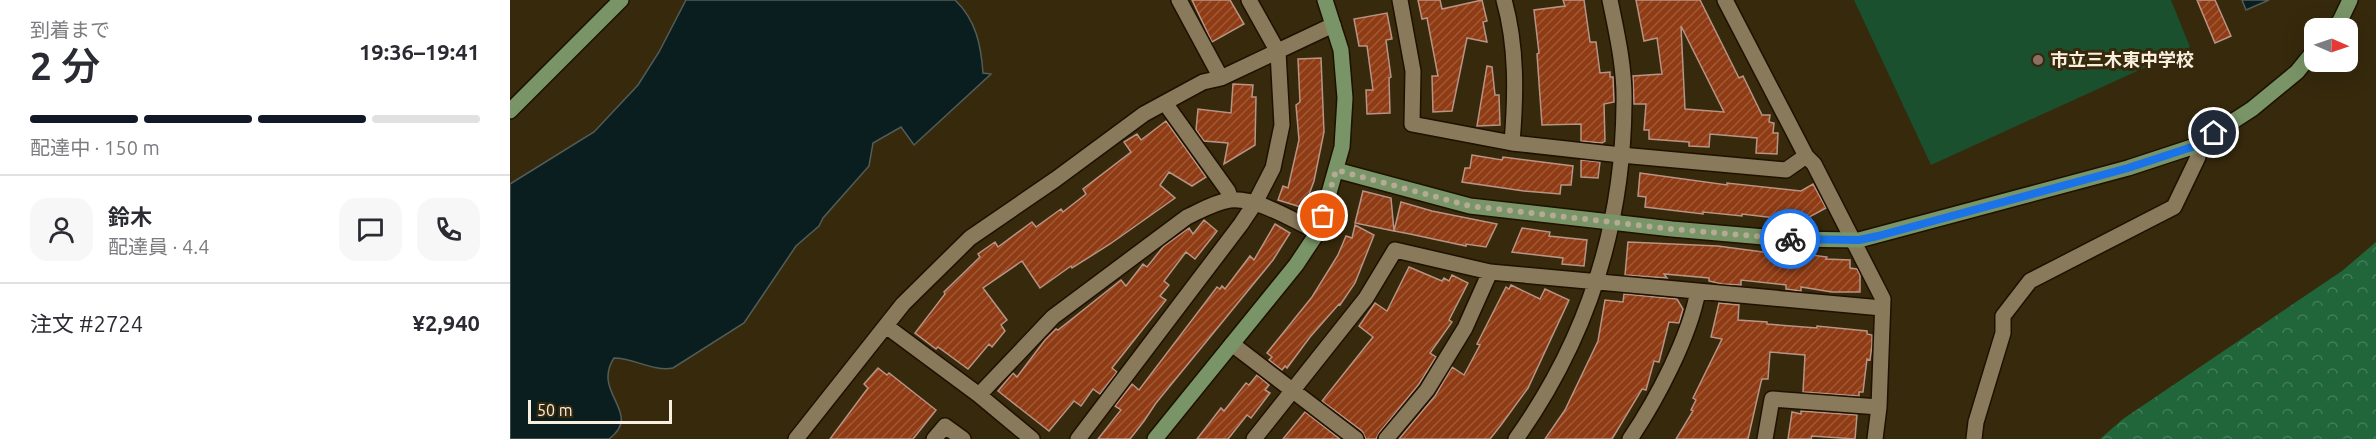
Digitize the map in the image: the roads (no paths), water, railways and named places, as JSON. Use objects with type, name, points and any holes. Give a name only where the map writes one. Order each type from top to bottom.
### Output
[{"type":"street","points":[[510,111],[621,0]]},
{"type":"street","points":[[1179,0],[1221,78]]},
{"type":"street","points":[[1078,439],[1255,203],[1273,168],[1282,125],[1278,52],[1249,0]]},
{"type":"street","points":[[1155,439],[1296,265],[1318,232],[1342,147],[1344,98],[1341,50],[1325,0]]},
{"type":"street","points":[[1400,0],[1413,70],[1412,124],[1512,143],[1786,170],[1806,156]]},
{"type":"street","points":[[1504,0],[1510,21],[1516,98],[1512,143]]},
{"type":"street","points":[[1515,439],[1542,402],[1575,338],[1613,223],[1624,104],[1620,47],[1610,0]]},
{"type":"street","points":[[1725,0],[1806,156],[1814,164],[1883,299],[1879,407],[1875,439]]},
{"type":"street","points":[[2339,18],[2350,0]]},
{"type":"street","points":[[796,439],[903,304],[970,238],[1056,179],[1144,114],[1203,82],[1221,78],[1333,25]]},
{"type":"street","points":[[1336,170],[1470,206],[1613,223],[1787,239],[1853,240],[1934,222],[2128,168],[2195,146],[2252,109],[2297,72],[2304,63]]},
{"type":"street","points":[[1165,103],[1228,191],[1231,200]]},
{"type":"street","points":[[1974,439],[1976,422],[2002,333],[2003,316],[2030,281],[2174,207],[2198,157],[2195,146]]},
{"type":"street","points":[[978,395],[1053,317],[1187,217],[1206,207],[1231,200],[1255,203],[1318,232]]},
{"type":"street","points":[[1254,439],[1366,298],[1395,250],[1490,272],[1882,308]]},
{"type":"street","points":[[1386,439],[1427,390],[1465,328],[1490,272]]},
{"type":"street","points":[[1630,439],[1649,410],[1694,315],[1698,291]]},
{"type":"street","points":[[886,326],[1032,439]]},
{"type":"street","points":[[1232,344],[1356,439]]},
{"type":"street","points":[[1765,439],[1772,399],[1879,407]]},
{"type":"street","points":[[934,439],[945,426],[963,439]]},
{"type":"water","points":[[686,0],[955,0],[973,25],[981,53],[983,73],[991,74],[914,145],[901,127],[873,143],[869,166],[823,218],[819,226],[796,246],[744,323],[673,368],[651,367],[614,358],[609,370],[608,382],[620,411],[621,420],[618,429],[609,439],[510,439],[510,184],[594,132],[638,85],[659,52]]},
{"type":"water","points":[[2242,0],[2269,0],[2246,10]]},
{"type":"place","name":"市立三木東中学校","points":[[2038,60]]}]
